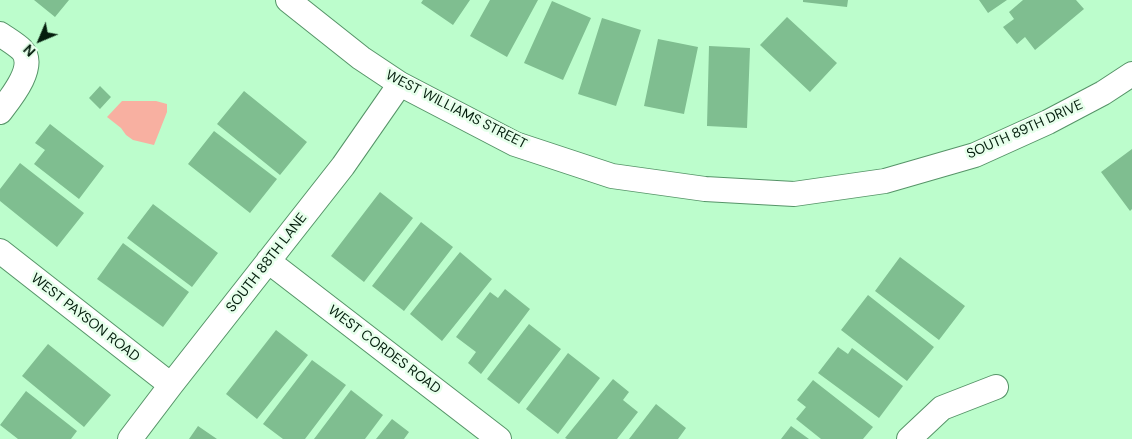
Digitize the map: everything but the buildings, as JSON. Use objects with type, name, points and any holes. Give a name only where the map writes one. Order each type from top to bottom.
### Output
[{"type":"street","name":"WEST WILLIAMS STREET","points":[[288,0],[361,58],[400,84],[515,144],[612,176],[705,189],[794,194]]},
{"type":"street","points":[[0,34],[23,51],[27,65],[18,90],[0,112]]},
{"type":"street","name":"SOUTH 89TH DRIVE","points":[[794,194],[885,181],[975,155],[1048,122],[1103,93],[1132,74]]},
{"type":"street","name":"SOUTH 88TH LANE","points":[[130,439],[343,166],[400,84]]},
{"type":"street","name":"WEST PAYSON ROAD","points":[[0,251],[171,385]]},
{"type":"street","name":"WEST CORDES ROAD","points":[[268,262],[500,439]]},
{"type":"street","points":[[909,439],[942,408],[996,387]]},
{"type":"shaded area","points":[[122,101],[156,101],[167,104],[167,112],[154,145],[133,140],[107,117]]}]
